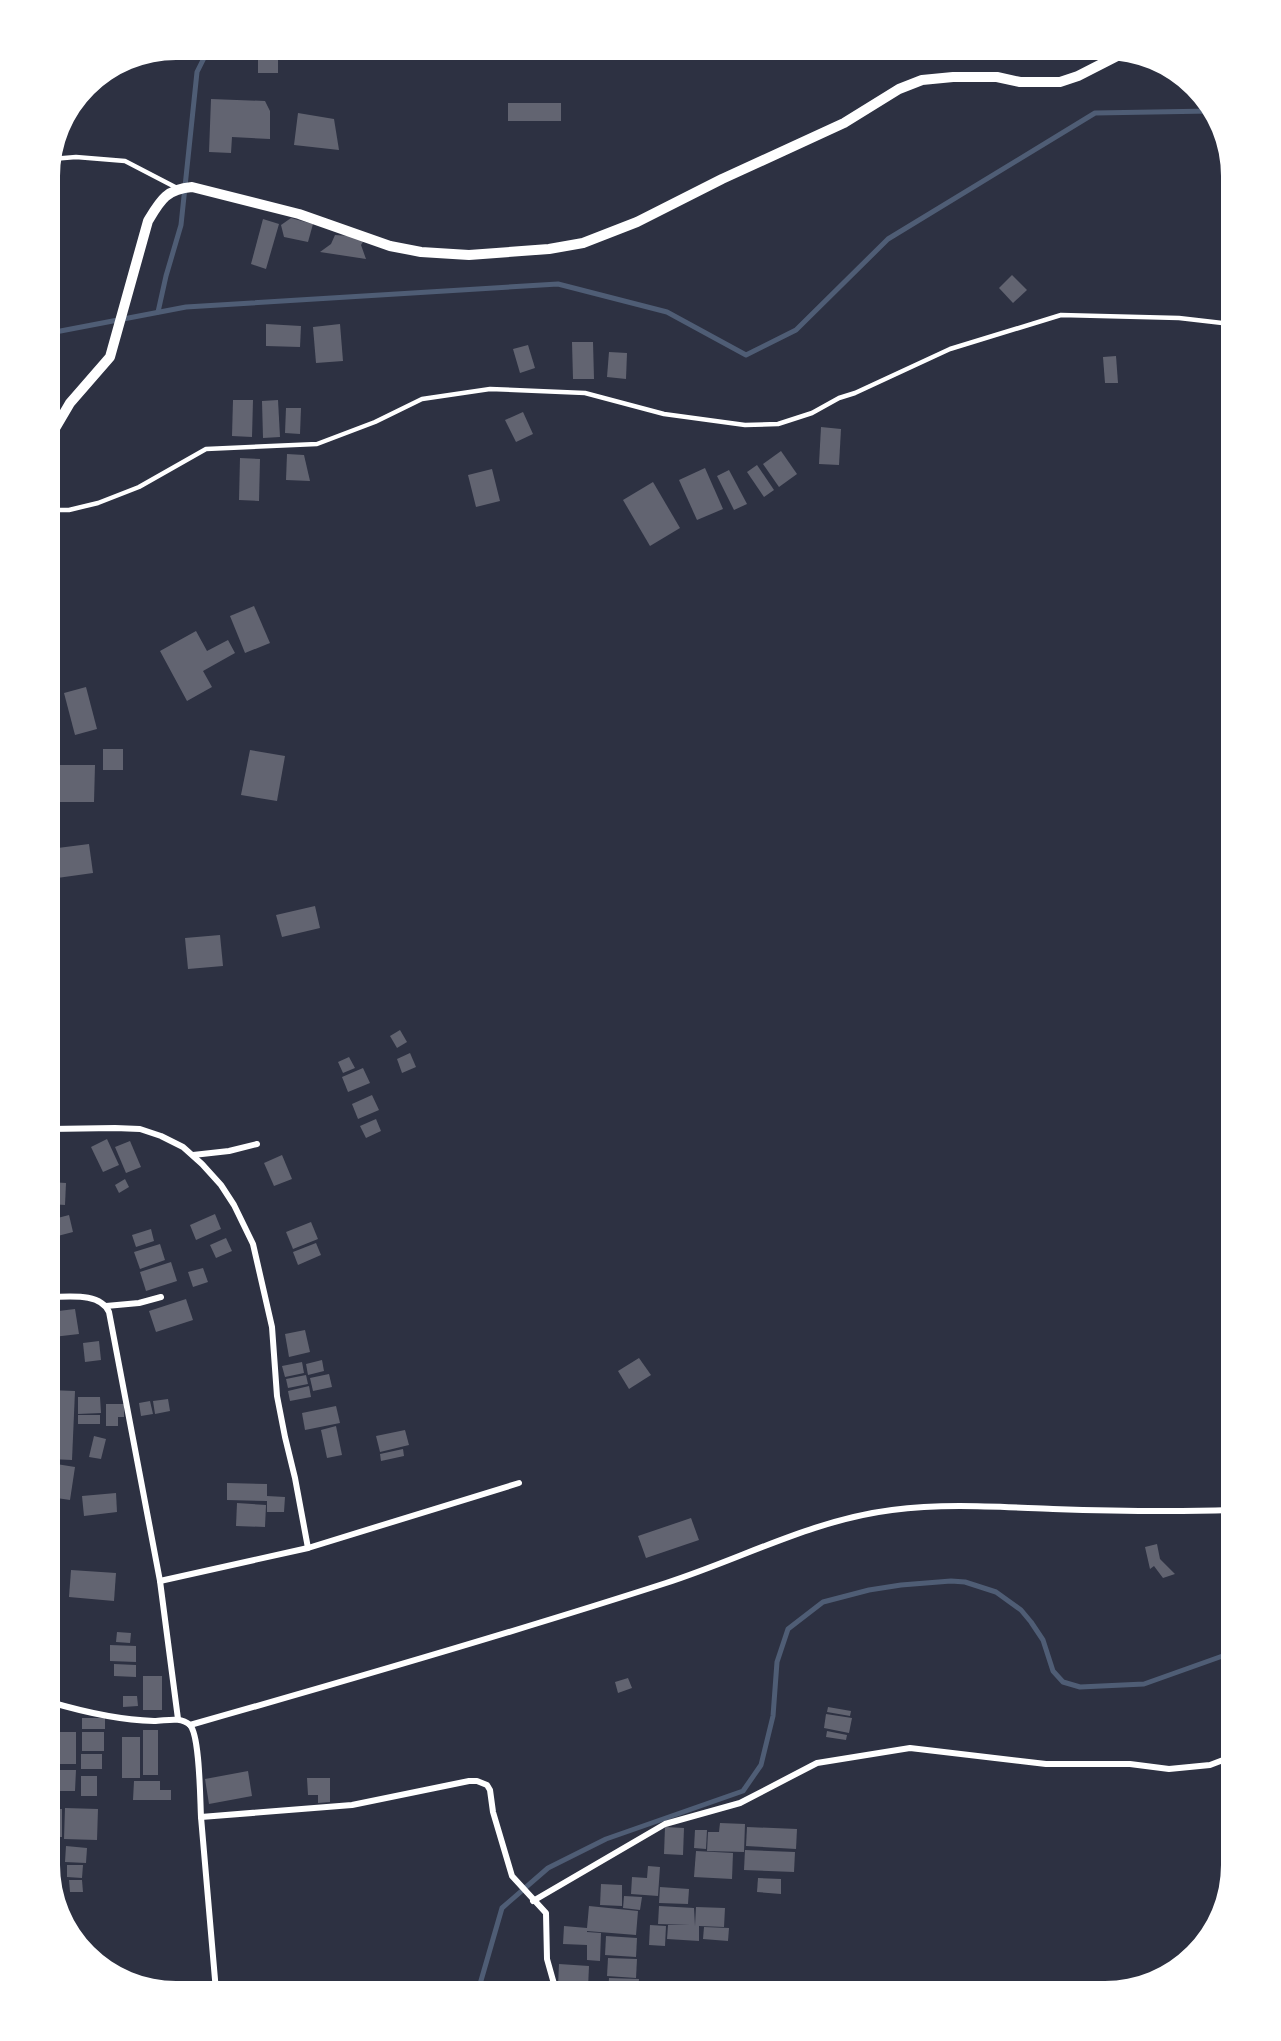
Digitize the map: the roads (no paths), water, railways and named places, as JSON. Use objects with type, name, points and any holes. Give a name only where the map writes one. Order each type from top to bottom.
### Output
[{"type":"street","points":[[60,420],[70,403],[110,357],[148,221],[159,203],[178,188],[192,187],[299,214],[390,246],[421,252],[469,255],[549,249],[583,243],[638,222],[844,123],[899,89],[922,80],[997,77],[1020,82],[1060,82],[1078,76],[1109,60]]},
{"type":"street","points":[[60,1129],[140,1129],[161,1136],[193,1155],[221,1185],[234,1205],[253,1244],[272,1327],[277,1396],[296,1478],[308,1548]]},
{"type":"street","points":[[193,1155],[229,1151],[257,1143]]},
{"type":"street","points":[[60,1297],[80,1297],[108,1306],[139,1303],[161,1297]]},
{"type":"street","points":[[108,1306],[160,1581],[178,1719]]},
{"type":"street","points":[[160,1581],[308,1548],[519,1483]]},
{"type":"street","points":[[190,1725],[530,1627],[694,1575],[789,1536],[842,1520],[889,1510],[936,1505],[1154,1512],[1221,1510]]},
{"type":"street","points":[[60,1704],[119,1719],[156,1721],[178,1719],[190,1725],[196,1739],[215,1981]]},
{"type":"street","points":[[532,1898],[665,1824],[740,1803],[817,1763],[910,1748],[1046,1764],[1130,1764],[1169,1769],[1210,1766],[1221,1762]]},
{"type":"street","points":[[201,1816],[352,1805],[477,1781],[487,1785],[512,1876],[546,1913],[547,1959],[553,1981]]},
{"type":"lane","points":[[61,158],[76,157],[125,161],[178,188]]},
{"type":"lane","points":[[60,510],[98,503],[129,491],[206,449],[317,444],[375,422],[422,399],[490,389],[585,393],[664,414],[745,425],[778,424],[812,413],[839,398],[855,393],[950,349],[1061,315],[1179,318],[1221,323]]},
{"type":"waterway","points":[[158,312],[181,225],[197,72],[203,60]]},
{"type":"waterway","points":[[60,331],[186,307],[558,284],[667,312],[746,355],[796,330],[888,239],[1095,113],[1200,111]]},
{"type":"waterway","points":[[481,1981],[502,1908],[548,1868],[606,1839],[743,1791],[761,1765],[773,1716],[777,1662],[788,1629],[823,1602],[869,1590],[951,1581],[965,1582],[996,1592],[1021,1610],[1031,1622],[1043,1640],[1053,1671],[1063,1682],[1080,1687],[1144,1684],[1221,1657]]}]
